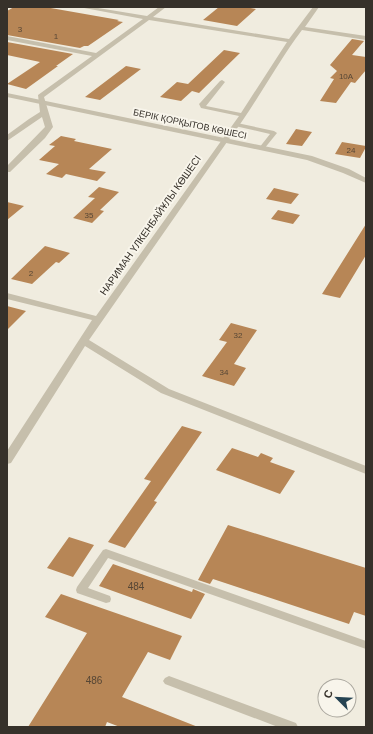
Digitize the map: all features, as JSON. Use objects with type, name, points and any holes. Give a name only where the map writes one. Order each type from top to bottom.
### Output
[{"type":"street","points":[[82,7],[291,41]]},
{"type":"street","points":[[7,170],[42,136],[49,126],[40,96],[163,7]]},
{"type":"street","name":"НАРИМАН ҮЛКЕНБАЙҰЛЫ КӨШЕСІ","points":[[7,460],[98,319],[224,140],[237,125],[291,41],[316,7]]},
{"type":"street","points":[[302,28],[366,38]]},
{"type":"street","points":[[7,38],[98,55]]},
{"type":"street","points":[[222,82],[202,104],[203,107],[243,115]]},
{"type":"street","name":"БЕРІК ҚОРҚЫТОВ КӨШЕСІ","points":[[7,95],[309,158],[346,170],[366,181]]},
{"type":"street","points":[[7,139],[31,120],[44,113]]},
{"type":"street","points":[[7,296],[98,319]]},
{"type":"street","points":[[83,341],[165,392],[366,470]]},
{"type":"lane","points":[[237,125],[274,132],[262,148]]},
{"type":"lane","points":[[106,599],[82,590],[106,553],[366,645]]},
{"type":"lane","points":[[169,680],[292,727]]},
{"type":"building","points":[[14,7],[45,7],[119,20],[117,21],[123,22],[88,46],[80,48],[7,35],[7,11]]},
{"type":"building","points":[[219,7],[245,7],[256,9],[237,26],[203,20]]},
{"type":"building","points":[[352,39],[364,41],[352,55],[366,57],[366,70],[355,83],[351,82],[336,103],[320,101],[334,79],[330,78],[337,71],[330,65]]},
{"type":"building","points":[[7,42],[73,54],[26,89],[7,84],[40,62],[7,55]]},
{"type":"building","points":[[224,50],[240,53],[199,93],[192,91],[181,101],[160,97],[177,82],[188,84]]},
{"type":"building","points":[[126,66],[141,69],[100,100],[85,97]]},
{"type":"building","points":[[296,129],[312,132],[302,146],[286,144]]},
{"type":"building","points":[[61,136],[76,139],[74,141],[112,149],[89,169],[106,172],[97,181],[66,174],[62,178],[46,174],[59,164],[39,160],[55,146],[49,145]]},
{"type":"building","points":[[342,142],[366,147],[360,158],[335,154]]},
{"type":"building","points":[[99,187],[119,192],[100,210],[104,211],[92,223],[73,218],[95,198],[88,197]]},
{"type":"building","points":[[274,188],[299,194],[291,204],[266,199]]},
{"type":"building","points":[[7,202],[24,206],[7,220]]},
{"type":"building","points":[[278,210],[300,215],[293,224],[271,219]]},
{"type":"building","points":[[366,224],[366,255],[340,298],[322,294]]},
{"type":"building","points":[[45,246],[70,253],[59,263],[56,262],[32,284],[11,279]]},
{"type":"building","points":[[7,306],[26,311],[7,330]]},
{"type":"building","points":[[231,323],[257,330],[234,364],[246,368],[234,386],[202,376],[227,342],[219,340]]},
{"type":"building","points":[[182,426],[202,432],[154,501],[157,502],[125,548],[108,542],[151,481],[144,479]]},
{"type":"building","points":[[232,448],[258,457],[261,453],[273,458],[270,462],[295,471],[280,494],[216,470]]},
{"type":"building","points":[[228,525],[366,568],[366,616],[354,612],[349,624],[213,579],[210,584],[198,580]]},
{"type":"building","points":[[69,537],[94,545],[73,577],[47,568]]},
{"type":"building","points":[[113,564],[192,592],[193,589],[205,594],[191,619],[99,586]]},
{"type":"building","points":[[61,594],[182,636],[170,660],[148,652],[122,697],[198,727],[120,727],[107,722],[105,727],[28,727],[87,633],[45,617]]}]
